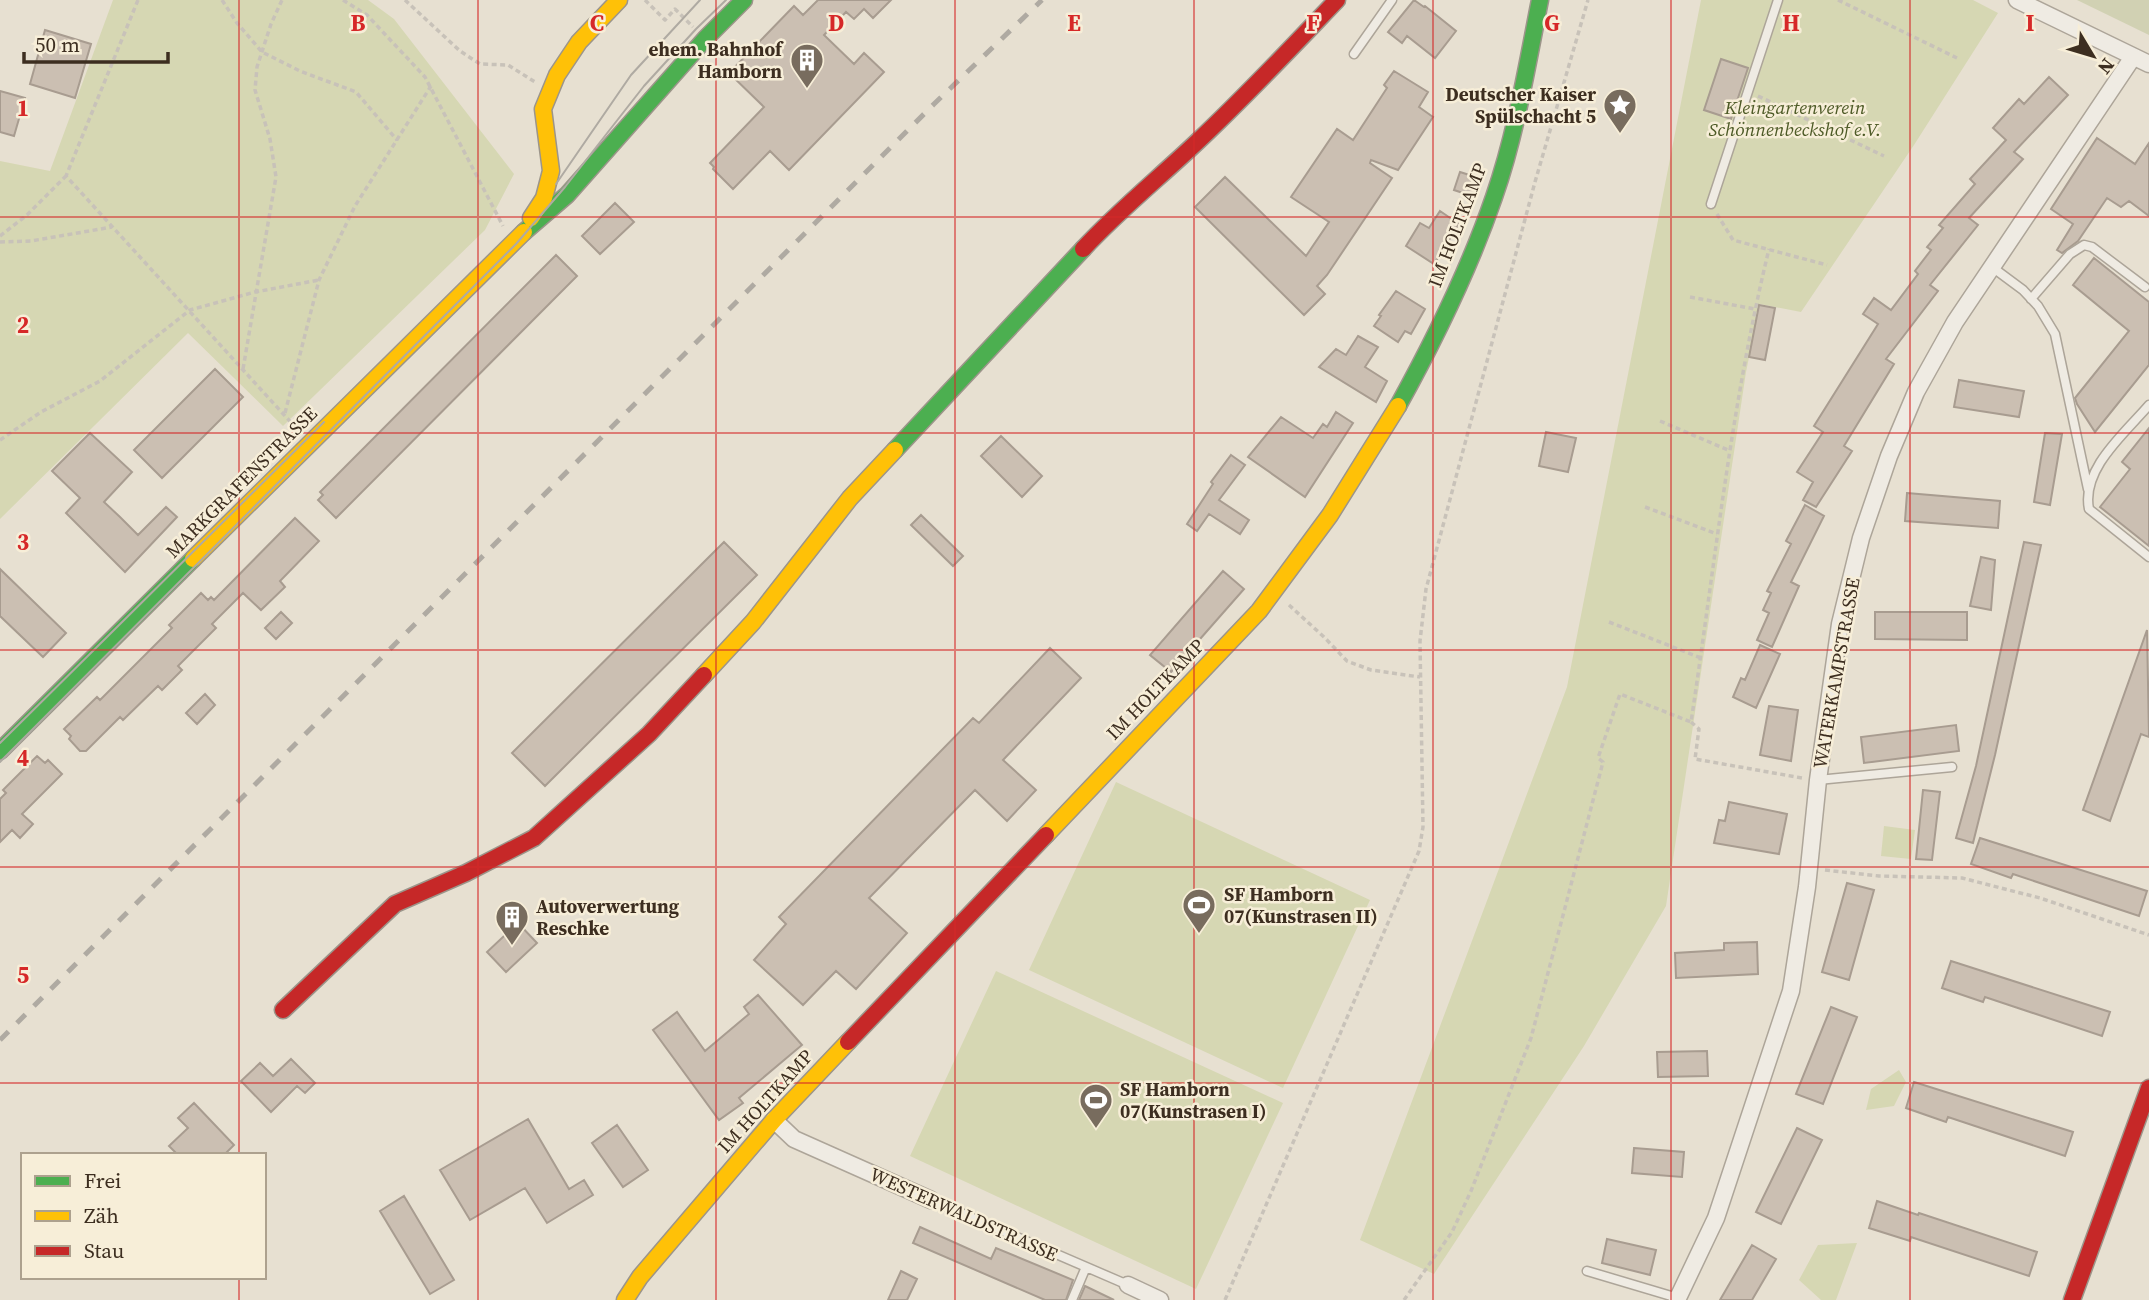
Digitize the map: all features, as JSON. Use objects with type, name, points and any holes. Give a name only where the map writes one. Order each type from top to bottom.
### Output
[{"type":"street","name":"MARKGRAFENSTRASSE","points":[[513,242],[544,198],[551,171],[543,109],[556,75],[579,42],[619,0]]},
{"type":"street","name":"MARKGRAFENSTRASSE","points":[[0,751],[513,242],[567,195],[705,39],[744,0]]},
{"type":"street","points":[[283,1010],[395,904],[466,873],[534,838],[649,734],[753,622],[850,498],[1110,220],[1154,184],[1195,145],[1337,0]]},
{"type":"street","name":"IM HOLTKAMP","points":[[625,1300],[640,1278],[774,1120],[1259,611],[1310,546],[1375,446],[1463,279],[1494,196],[1511,136],[1540,0]]},
{"type":"street","points":[[2017,0],[2149,64]]},
{"type":"street","name":"WATERKAMPSTRASSE","points":[[1678,1299],[1716,1218],[1791,991],[1840,624],[1861,538],[1881,479],[1916,392],[1955,323],[2133,57]]},
{"type":"street","points":[[2072,1300],[2147,1098]]},
{"type":"street","name":"WESTERWALDSTRASSE","points":[[774,1120],[793,1139],[931,1200]]},
{"type":"street","name":"WESTERWALDSTRASSE","points":[[1128,1285],[1160,1300]]},
{"type":"lane","points":[[1354,54],[1392,0]]},
{"type":"lane","points":[[1711,204],[1778,0]]},
{"type":"lane","points":[[2031,299],[2070,254],[2084,245],[2092,247],[2145,287]]},
{"type":"lane","points":[[1992,267],[2031,299],[2049,321],[2055,334],[2088,489],[2089,509],[2149,556]]},
{"type":"lane","points":[[2088,489],[2096,468],[2149,405]]},
{"type":"lane","points":[[1818,780],[1952,767]]},
{"type":"lane","name":"WESTERWALDSTRASSE","points":[[931,1200],[1128,1285]]},
{"type":"lane","points":[[1072,1300],[1086,1267]]},
{"type":"lane","points":[[1587,1271],[1678,1299]]},
{"type":"path","points":[[0,236],[27,215],[66,176],[138,0]]},
{"type":"path","points":[[222,0],[237,23],[262,52],[300,71],[356,92],[397,140]]},
{"type":"path","points":[[243,369],[276,177],[270,139],[255,90],[257,67],[282,0]]},
{"type":"path","points":[[343,0],[367,15],[425,77],[513,242]]},
{"type":"path","points":[[405,0],[460,51],[480,64],[508,65],[550,91]]},
{"type":"path","points":[[645,0],[665,20],[675,9],[705,39]]},
{"type":"path","points":[[1225,1300],[1419,851],[1423,827],[1420,641],[1426,589],[1532,195],[1588,0]]},
{"type":"path","points":[[1838,0],[1957,58]]},
{"type":"path","points":[[284,415],[319,280],[355,206],[431,86]]},
{"type":"path","points":[[1749,92],[1884,156]]},
{"type":"path","points":[[66,176],[310,443]]},
{"type":"path","points":[[1711,204],[1733,240],[1827,265]]},
{"type":"path","points":[[0,242],[42,239],[113,227]]},
{"type":"path","points":[[1691,722],[1728,450],[1769,249]]},
{"type":"path","points":[[0,440],[41,412],[100,381],[190,310],[255,292],[319,280]]},
{"type":"path","points":[[1690,297],[1755,309]]},
{"type":"path","points":[[1660,421],[1728,450]]},
{"type":"path","points":[[1644,507],[1717,534]]},
{"type":"path","points":[[1274,592],[1324,637],[1346,661],[1371,670],[1420,677]]},
{"type":"path","points":[[1609,622],[1701,658]]},
{"type":"path","points":[[1404,1300],[1452,1232],[1471,1191],[1531,1038],[1603,762],[1598,758],[1620,694],[1691,722],[1699,729],[1695,760],[1818,780]]},
{"type":"path","points":[[1809,869],[1879,876],[1962,878],[2040,898],[2149,935]]},
{"type":"green space","points":[[113,0],[368,0],[394,19],[514,174],[485,230],[283,426],[188,333],[0,519],[0,161],[50,171]]},
{"type":"green space","name":"Kleingartenverein Schönnenbeckshof e.V.","points":[[1701,0],[1973,0],[1998,13],[1914,145],[1801,312],[1760,304],[1746,372],[1666,906],[1584,1046],[1434,1274],[1360,1240],[1567,687]]},
{"type":"green space","points":[[2077,0],[2149,0],[2149,35]]},
{"type":"green space","name":"SF Hamborn 07(Kunstrasen II)","points":[[1116,782],[1370,900],[1283,1088],[1029,970]]},
{"type":"green space","points":[[1884,826],[1915,830],[1911,859],[1881,856]]},
{"type":"green space","name":"SF Hamborn 07(Kunstrasen I)","points":[[996,971],[1283,1103],[1196,1289],[910,1156]]},
{"type":"green space","points":[[1899,1070],[1906,1082],[1894,1106],[1866,1110],[1871,1089]]},
{"type":"green space","points":[[1857,1243],[1836,1300],[1821,1300],[1799,1280],[1818,1245]]},
{"type":"building","name":"ehem. Bahnhof Hamborn","points":[[818,0],[891,0],[873,18],[864,9],[854,19],[846,12],[824,35],[854,64],[864,53],[884,72],[789,170],[770,151],[733,189],[710,163],[764,107],[729,73],[794,6],[803,15]]},
{"type":"building","points":[[1414,0],[1456,31],[1435,58],[1407,36],[1402,43],[1388,32]]},
{"type":"building","points":[[45,30],[91,44],[75,98],[30,84]]},
{"type":"building","points":[[1721,59],[1748,68],[1731,119],[1704,110]]},
{"type":"building","points":[[1394,71],[1428,92],[1419,107],[1433,117],[1398,170],[1371,160],[1370,163],[1392,178],[1317,286],[1325,294],[1304,315],[1195,207],[1225,177],[1306,256],[1329,222],[1291,197],[1337,129],[1353,140],[1387,88],[1384,85]]},
{"type":"building","points":[[2049,77],[2068,95],[2014,152],[2023,159],[1969,218],[1978,225],[1930,285],[1938,291],[1886,359],[1894,364],[1844,446],[1852,451],[1816,507],[1803,500],[1813,482],[1797,472],[1823,432],[1814,426],[1878,324],[1863,314],[1874,298],[1891,310],[1918,274],[1915,271],[1931,250],[1927,247],[1943,228],[1939,225],[1975,184],[1970,179],[2006,140],[1993,128],[2019,99],[2024,104]]},
{"type":"building","points":[[0,91],[25,98],[14,136],[0,132]]},
{"type":"building","points":[[2097,138],[2135,164],[2149,143],[2149,216],[2129,201],[2121,207],[2107,198],[2078,241],[2062,253],[2057,250],[2073,224],[2051,209]]},
{"type":"building","points":[[1460,172],[1482,179],[1475,197],[1454,190]]},
{"type":"building","points":[[615,203],[634,222],[600,254],[582,236]]},
{"type":"building","points":[[1440,211],[1459,224],[1434,264],[1406,246],[1420,223],[1429,228]]},
{"type":"building","points":[[556,255],[577,276],[336,518],[318,500],[323,495],[320,492]]},
{"type":"building","points":[[2094,258],[2149,302],[2149,365],[2095,432],[2075,398],[2129,331],[2073,285]]},
{"type":"building","points":[[1396,291],[1425,309],[1411,334],[1405,331],[1398,342],[1374,326]]},
{"type":"building","points":[[1759,305],[1775,308],[1765,360],[1749,357]]},
{"type":"building","points":[[1358,336],[1378,347],[1365,367],[1387,381],[1376,402],[1319,367],[1336,349],[1346,355]]},
{"type":"building","points":[[215,369],[243,397],[162,478],[134,450]]},
{"type":"building","points":[[1959,380],[2024,391],[2019,417],[1954,407]]},
{"type":"building","points":[[1336,412],[1353,423],[1305,497],[1248,457],[1281,417],[1313,438],[1323,424],[1327,427]]},
{"type":"building","points":[[2149,428],[2149,546],[2100,507],[2130,469],[2122,462]]},
{"type":"building","points":[[1546,432],[1576,438],[1568,472],[1539,466]]},
{"type":"building","points":[[90,433],[132,472],[104,502],[138,535],[166,507],[177,517],[125,572],[66,513],[80,498],[52,471]]},
{"type":"building","points":[[2045,433],[2062,434],[2050,505],[2034,502]]},
{"type":"building","points":[[1001,436],[1042,476],[1022,497],[981,456]]},
{"type":"building","points":[[1231,455],[1245,465],[1219,500],[1249,520],[1240,534],[1209,514],[1197,531],[1187,524],[1213,484],[1211,482]]},
{"type":"building","points":[[1907,493],[2000,501],[1998,528],[1905,521]]},
{"type":"building","points":[[1805,505],[1824,516],[1791,582],[1799,586],[1772,647],[1757,640],[1769,613],[1763,610],[1771,593],[1767,591],[1791,544],[1786,541]]},
{"type":"building","points":[[921,515],[963,556],[953,566],[911,525]]},
{"type":"building","points":[[295,518],[319,541],[280,581],[285,587],[261,610],[243,593],[212,624],[216,628],[178,666],[182,670],[162,690],[158,686],[123,720],[120,717],[86,751],[80,751],[64,729],[97,697],[100,700],[172,628],[169,625],[201,593],[208,600],[211,597],[214,600]]},
{"type":"building","points":[[724,542],[757,575],[545,786],[512,753]]},
{"type":"building","points":[[2024,542],[2041,545],[1973,843],[1956,838],[1976,766]]},
{"type":"building","points":[[1981,557],[1995,560],[1991,610],[1970,606]]},
{"type":"building","points":[[0,569],[66,633],[43,657],[0,616]]},
{"type":"building","points":[[1223,571],[1244,589],[1171,672],[1150,655]]},
{"type":"building","points":[[281,612],[292,623],[276,639],[265,628]]},
{"type":"building","points":[[1875,612],[1967,612],[1967,640],[1875,639]]},
{"type":"building","points":[[2147,630],[2149,737],[2141,734],[2110,821],[2083,810]]},
{"type":"building","points":[[1760,645],[1780,654],[1756,708],[1733,697],[1741,678],[1745,680]]},
{"type":"building","points":[[1050,648],[1081,678],[1003,760],[1036,790],[1007,821],[975,790],[869,898],[907,933],[856,989],[836,971],[803,1005],[754,960],[786,924],[779,917],[973,718],[979,723]]},
{"type":"building","points":[[205,694],[215,705],[197,724],[186,713]]},
{"type":"building","points":[[1769,706],[1798,710],[1791,761],[1760,755]]},
{"type":"building","points":[[1956,725],[1959,751],[1864,763],[1861,737]]},
{"type":"building","points":[[37,756],[45,763],[48,760],[62,774],[22,814],[33,824],[20,838],[12,830],[0,842],[0,799],[6,793],[3,790]]},
{"type":"building","points":[[1923,790],[1940,792],[1932,860],[1916,859]]},
{"type":"building","points":[[1729,802],[1787,814],[1779,854],[1714,843],[1719,820],[1725,821]]},
{"type":"building","points":[[1980,838],[2147,891],[2139,916],[2013,874],[2011,878],[1971,864]]},
{"type":"building","points":[[1847,883],[1874,890],[1849,980],[1822,972]]},
{"type":"building","name":"Autoverwertung Reschke","points":[[518,923],[537,943],[506,972],[487,952]]},
{"type":"building","points":[[1757,942],[1758,974],[1676,978],[1675,953],[1724,950],[1724,943]]},
{"type":"building","points":[[1951,961],[2110,1012],[2102,1036],[1985,997],[1983,1002],[1942,988]]},
{"type":"building","points":[[758,995],[802,1045],[739,1098],[743,1103],[719,1120],[653,1030],[677,1012],[705,1051],[749,1014],[744,1007]]},
{"type":"building","points":[[1831,1007],[1857,1017],[1823,1104],[1796,1094]]},
{"type":"building","points":[[1707,1051],[1708,1076],[1658,1077],[1657,1052]]},
{"type":"building","points":[[291,1059],[315,1083],[305,1093],[297,1086],[271,1112],[241,1081],[260,1063],[273,1076]]},
{"type":"building","points":[[1914,1082],[2073,1132],[2065,1156],[1948,1117],[1946,1122],[1906,1108]]},
{"type":"building","points":[[194,1103],[234,1145],[226,1153],[176,1153],[169,1146],[188,1128],[178,1118]]},
{"type":"building","points":[[528,1119],[569,1189],[584,1180],[593,1195],[547,1223],[525,1188],[470,1220],[440,1170]]},
{"type":"building","points":[[617,1125],[648,1170],[623,1187],[592,1143]]},
{"type":"building","points":[[1797,1128],[1822,1140],[1781,1224],[1756,1212]]},
{"type":"building","points":[[1634,1148],[1684,1152],[1682,1177],[1632,1173]]},
{"type":"building","points":[[404,1196],[454,1280],[430,1294],[380,1211]]},
{"type":"building","points":[[1877,1201],[2037,1252],[2029,1276],[1911,1237],[1910,1241],[1869,1228]]},
{"type":"building","points":[[920,1227],[991,1259],[996,1248],[1073,1280],[1066,1300],[1045,1300],[913,1243]]},
{"type":"building","points":[[1607,1239],[1656,1250],[1650,1275],[1602,1263]]},
{"type":"building","points":[[1752,1245],[1776,1259],[1752,1300],[1720,1300]]},
{"type":"building","points":[[901,1271],[917,1279],[907,1300],[888,1300]]},
{"type":"building","points":[[1085,1286],[1114,1300],[1079,1300]]},
{"type":"tram line","points":[[556,184],[631,75],[700,0]]},
{"type":"tram line","points":[[0,762],[516,244],[565,187],[644,86],[726,0]]},
{"type":"tram line","points":[[0,743],[324,422]]},
{"type":"railway","points":[[0,1040],[934,104],[1042,0]]},
{"type":"traffic: fast","points":[[524,232],[567,195],[705,39],[744,0]]},
{"type":"traffic: fast","points":[[1398,406],[1450,304],[1494,197],[1515,124],[1540,0]]},
{"type":"traffic: fast","points":[[895,450],[1083,249]]},
{"type":"traffic: fast","points":[[0,751],[193,559]]},
{"type":"traffic: slow","points":[[531,218],[544,198],[551,171],[543,109],[557,75],[579,42],[619,0]]},
{"type":"traffic: slow","points":[[193,559],[524,232]]},
{"type":"traffic: slow","points":[[1046,835],[1259,611],[1330,515],[1398,406]]},
{"type":"traffic: slow","points":[[704,675],[753,622],[850,498],[895,450]]},
{"type":"traffic: slow","points":[[625,1300],[640,1277],[774,1120],[848,1042]]},
{"type":"traffic: jam","points":[[1083,249],[1233,108],[1337,0]]},
{"type":"traffic: jam","points":[[283,1010],[395,904],[466,873],[534,838],[649,734],[704,675]]},
{"type":"traffic: jam","points":[[848,1042],[1046,835]]},
{"type":"traffic: jam","points":[[2072,1300],[2149,1088]]},
{"type":"place","name":"ehem. Bahnhof Hamborn","points":[[807,90]]},
{"type":"place","name":"Deutscher Kaiser Spülschacht 5","points":[[1620,135]]},
{"type":"place","name":"SF Hamborn 07(Kunstrasen II)","points":[[1199,935]]},
{"type":"place","name":"Autoverwertung Reschke","points":[[512,947]]},
{"type":"place","name":"SF Hamborn 07(Kunstrasen I)","points":[[1096,1130]]}]
